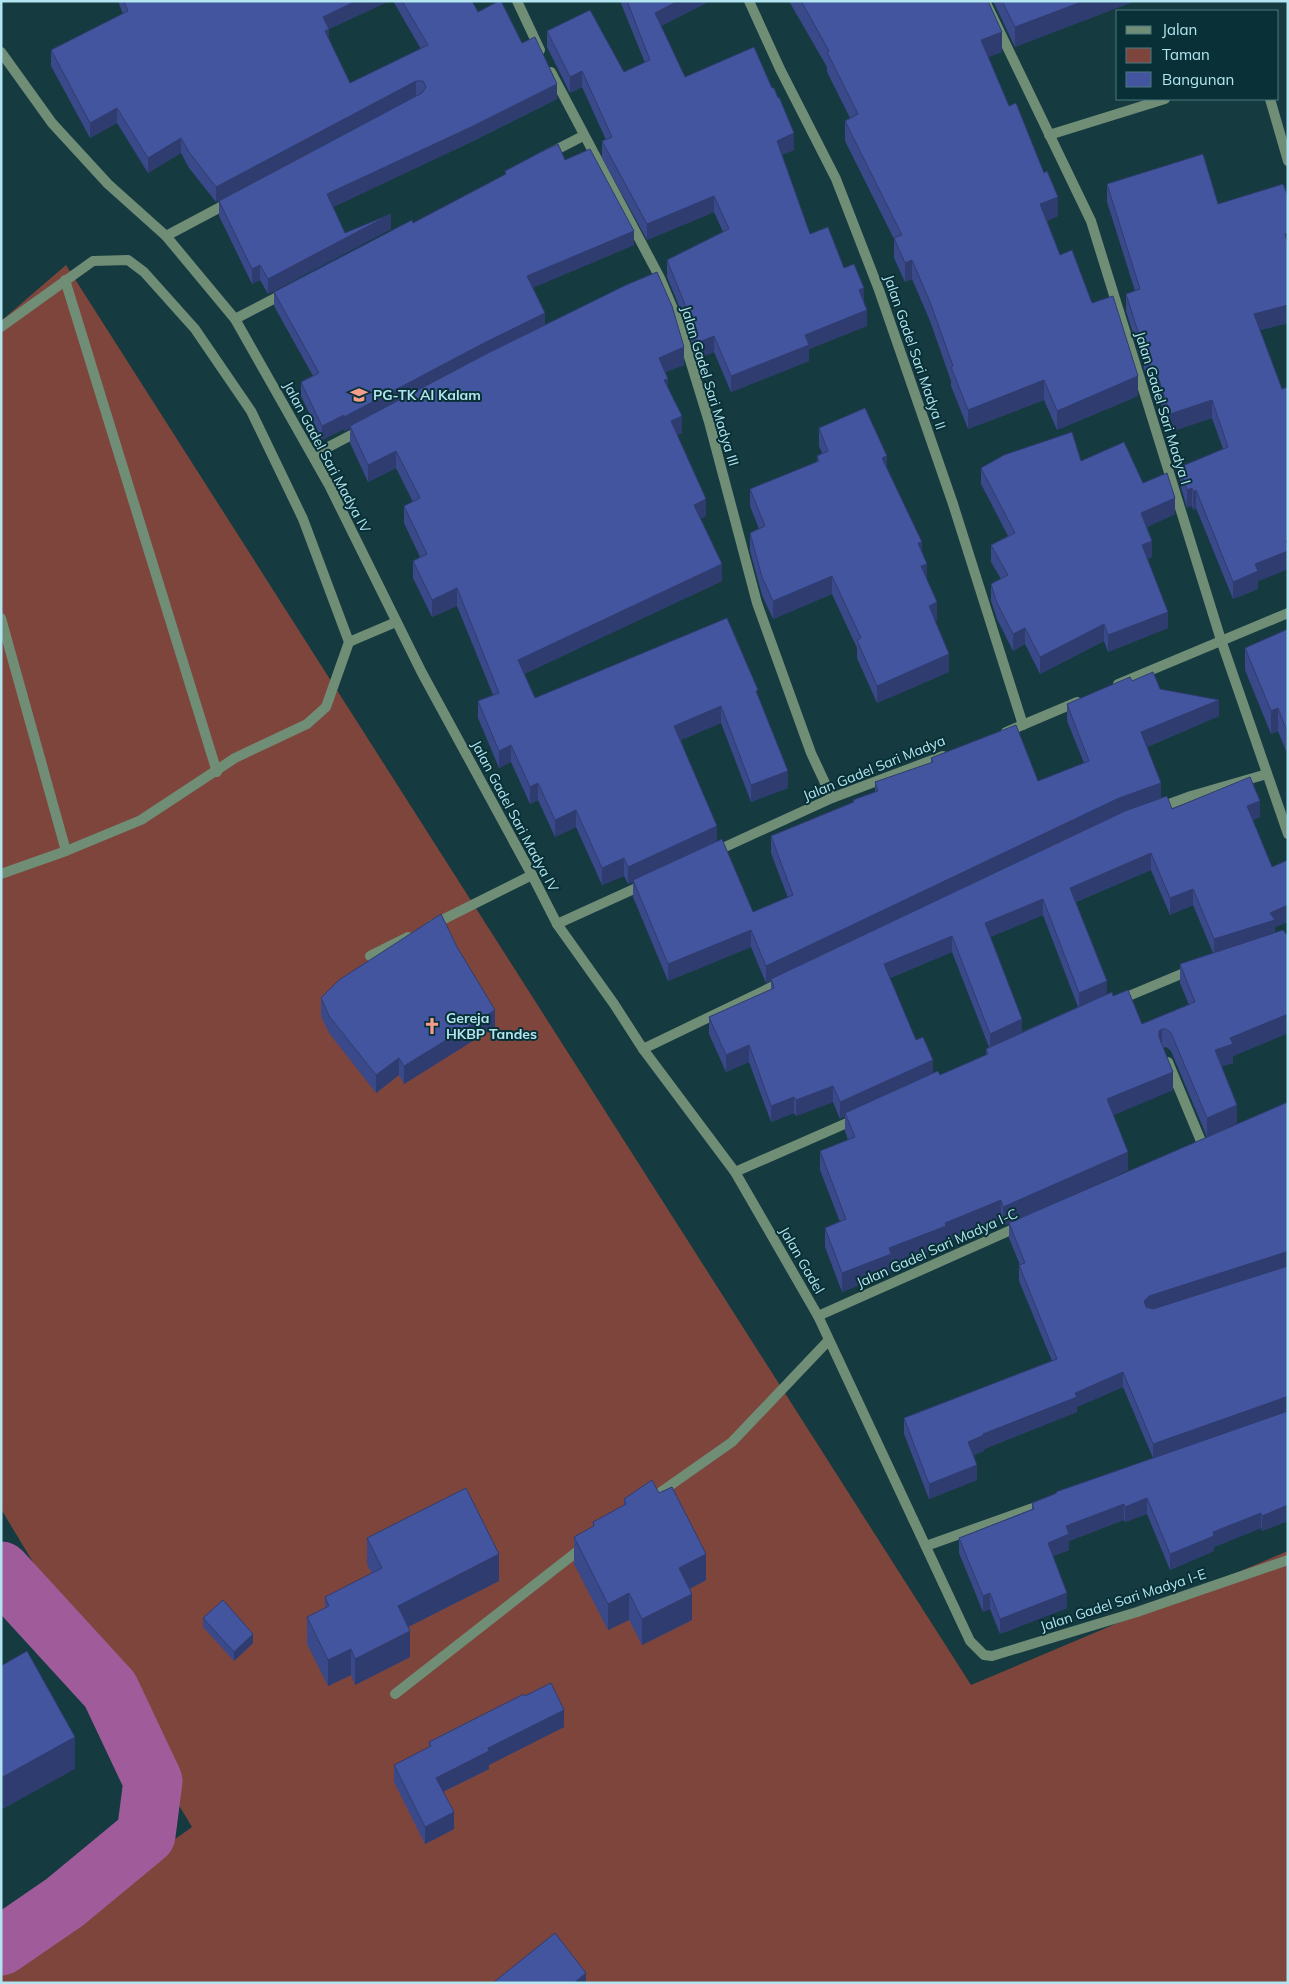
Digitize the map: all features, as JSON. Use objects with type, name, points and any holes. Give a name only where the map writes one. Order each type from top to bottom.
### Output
[{"type":"street","name":"Jalan Gadel Sari Madya III","points":[[517,1],[655,280],[678,321],[709,422],[757,603],[811,753],[832,798]]},
{"type":"street","name":"Jalan Gadel Sari Madya II","points":[[749,1],[780,69],[836,179],[876,281],[953,504],[1023,725]]},
{"type":"street","name":"Jalan Gadel Sari Madya I","points":[[986,1],[1091,221],[1221,640],[1288,834]]},
{"type":"street","name":"Jalan Gadel Sari Madya IV","points":[[1,52],[52,123],[108,184],[166,236],[236,319],[313,455],[422,673],[557,924]]},
{"type":"street","points":[[1049,135],[1162,100]]},
{"type":"street","points":[[1270,100],[1288,161]]},
{"type":"street","points":[[540,159],[583,136]]},
{"type":"street","points":[[166,236],[236,199]]},
{"type":"street","points":[[1,327],[93,261],[128,260],[144,272],[195,329],[251,411],[303,519],[348,642],[326,707],[307,724],[236,758],[141,820],[66,851],[1,874]]},
{"type":"street","points":[[65,280],[217,772]]},
{"type":"street","points":[[236,319],[296,287]]},
{"type":"street","points":[[313,455],[373,423]]},
{"type":"street","points":[[1104,690],[1288,613]]},
{"type":"street","points":[[1,618],[66,851]]},
{"type":"street","points":[[348,642],[396,622]]},
{"type":"street","points":[[995,736],[1086,698]]},
{"type":"street","name":"Jalan Gadel Sari Madya","points":[[708,855],[832,798],[950,753]]},
{"type":"street","points":[[1148,812],[1192,796],[1267,774]]},
{"type":"street","points":[[370,956],[532,875]]},
{"type":"street","points":[[557,924],[654,879]]},
{"type":"street","name":"Jalan Gadel","points":[[557,924],[614,1004],[643,1049],[735,1172],[818,1316],[828,1341],[970,1641]]},
{"type":"street","points":[[1108,1005],[1177,975],[1205,966]]},
{"type":"street","points":[[643,1049],[793,977]]},
{"type":"street","points":[[1165,1054],[1203,1146]]},
{"type":"street","points":[[735,1172],[870,1113]]},
{"type":"street","name":"Jalan Gadel Sari Madya I-C","points":[[818,1316],[1026,1224]]},
{"type":"street","points":[[642,1505],[732,1442],[828,1341]]},
{"type":"street","points":[[926,1546],[1056,1500]]},
{"type":"street","points":[[395,1694],[590,1542]]},
{"type":"street","name":"Jalan Gadel Sari Madya I-E","points":[[970,1641],[984,1655],[992,1656],[1137,1612],[1288,1560]]},
{"type":"green space","points":[[66,265],[971,1685],[1288,1551],[1288,1983],[1,1983],[1,1963],[192,1827],[1,1509],[1,321]]},
{"type":"building","points":[[124,1],[356,1],[323,17],[329,29],[325,31],[350,83],[428,45],[402,1],[472,1],[478,12],[501,1],[522,43],[535,37],[557,84],[471,127],[327,194],[345,233],[391,214],[268,279],[260,265],[252,269],[219,201],[422,93],[426,87],[423,81],[416,81],[216,187],[189,152],[181,138],[148,158],[117,108],[90,123],[51,50],[128,11]]},
{"type":"building","points":[[627,1],[678,1],[655,13],[685,77],[754,47],[772,88],[774,88],[779,97],[794,133],[777,141],[810,234],[828,227],[844,268],[854,264],[864,288],[859,290],[867,310],[805,335],[809,345],[731,376],[714,336],[697,343],[684,302],[667,260],[729,229],[714,196],[647,224],[602,141],[612,137],[582,71],[570,77],[547,31],[590,10],[624,72],[650,60]]},
{"type":"building","points":[[801,1],[988,1],[1002,32],[981,40],[1009,106],[1016,103],[1044,173],[1047,171],[1058,197],[1040,204],[1060,255],[1072,250],[1092,303],[1113,296],[1138,376],[1057,411],[1044,380],[968,410],[951,367],[953,366],[930,302],[912,260],[905,263],[894,238],[902,235],[845,121],[858,114],[827,52],[829,51]]},
{"type":"building","points":[[1002,1],[1084,1],[1015,27]]},
{"type":"building","points":[[558,144],[565,160],[590,149],[634,231],[527,276],[545,313],[344,417],[344,415],[322,426],[301,382],[319,373],[274,292],[412,220],[413,223],[506,174],[505,171]]},
{"type":"building","points":[[1203,154],[1218,204],[1283,184],[1288,196],[1288,233],[1285,234],[1288,244],[1288,305],[1254,314],[1282,389],[1288,387],[1288,540],[1286,541],[1288,551],[1255,564],[1258,571],[1233,582],[1196,490],[1193,492],[1192,488],[1187,490],[1180,467],[1228,447],[1212,400],[1170,414],[1156,370],[1151,372],[1126,294],[1140,289],[1107,184]]},
{"type":"building","points":[[657,272],[672,306],[684,347],[659,358],[668,379],[664,380],[682,416],[671,421],[706,499],[694,505],[722,564],[518,660],[535,698],[727,618],[758,690],[756,691],[788,771],[751,785],[721,706],[674,726],[717,826],[628,867],[624,858],[602,868],[576,810],[555,820],[538,783],[530,787],[511,745],[499,751],[478,701],[499,693],[457,588],[432,600],[413,561],[427,554],[404,506],[420,498],[396,451],[368,465],[350,426],[488,353],[626,285]]},
{"type":"building","points":[[865,408],[887,456],[882,458],[922,542],[918,543],[927,564],[921,566],[937,602],[929,606],[949,654],[877,686],[857,640],[861,638],[832,576],[773,601],[762,577],[750,533],[765,526],[750,489],[819,461],[817,456],[828,451],[819,428]]},
{"type":"building","points":[[1072,432],[1081,461],[1124,442],[1143,483],[1167,473],[1175,498],[1141,513],[1152,541],[1142,545],[1168,612],[1108,635],[1104,624],[1040,657],[1025,628],[1013,634],[997,603],[991,584],[1008,575],[991,545],[1015,533],[981,468],[1004,455]]},
{"type":"building","points":[[1288,629],[1288,728],[1286,729],[1278,708],[1271,711],[1245,648]]},
{"type":"building","points":[[1153,672],[1160,689],[1219,700],[1141,732],[1161,783],[1119,798],[766,966],[751,930],[668,964],[633,880],[722,839],[753,912],[793,895],[771,836],[878,791],[875,782],[933,762],[931,758],[1016,725],[1038,781],[1089,761],[1067,704],[1130,677],[1132,681]]},
{"type":"building","points":[[1250,777],[1260,801],[1247,806],[1272,867],[1288,860],[1288,905],[1270,913],[1275,920],[1214,939],[1193,889],[1170,898],[1151,853],[1070,888],[1107,981],[1079,993],[1043,899],[985,923],[1022,1019],[990,1034],[952,936],[884,964],[916,1040],[923,1037],[933,1060],[840,1102],[833,1086],[796,1100],[794,1097],[771,1106],[749,1045],[726,1055],[709,1017],[774,988],[771,979],[1125,811],[1167,796],[1172,809]]},
{"type":"building","points":[[441,914],[457,947],[495,1010],[404,1066],[399,1058],[376,1075],[329,1016],[321,998],[339,980]]},
{"type":"building","points":[[1283,930],[1288,936],[1288,1014],[1230,1038],[1233,1044],[1215,1050],[1237,1105],[1207,1118],[1171,1033],[1166,1029],[1162,1029],[1159,1031],[1159,1037],[1173,1072],[1107,1099],[1128,1152],[1003,1207],[1001,1200],[945,1223],[946,1226],[889,1248],[891,1254],[842,1273],[825,1228],[846,1219],[820,1151],[855,1137],[845,1113],[938,1071],[940,1075],[988,1054],[986,1049],[1112,992],[1113,996],[1128,990],[1142,1024],[1195,1002],[1180,964]]},
{"type":"building","points":[[1288,1102],[1288,1252],[1149,1296],[1144,1301],[1146,1307],[1153,1309],[1288,1266],[1288,1397],[1153,1444],[1123,1372],[1075,1393],[1077,1397],[983,1434],[968,1442],[977,1465],[929,1484],[904,1418],[1057,1359],[1019,1265],[1025,1263],[1009,1223]]},
{"type":"building","points":[[1288,1411],[1288,1505],[1262,1516],[1261,1513],[1213,1532],[1214,1536],[1170,1554],[1147,1498],[1125,1507],[1124,1504],[1066,1526],[1069,1534],[1048,1543],[1067,1593],[1000,1619],[990,1593],[983,1596],[959,1538],[1034,1509],[1032,1503],[1056,1492]]},
{"type":"building","points":[[652,1480],[659,1493],[672,1487],[706,1554],[679,1568],[692,1594],[642,1619],[629,1593],[608,1604],[574,1537],[594,1526],[593,1522],[626,1504],[624,1499]]},
{"type":"building","points":[[466,1488],[499,1554],[398,1606],[410,1631],[355,1659],[351,1649],[328,1660],[307,1617],[329,1606],[325,1597],[382,1568],[367,1538]]},
{"type":"building","points":[[223,1600],[253,1634],[234,1652],[203,1618]]},
{"type":"building","points":[[27,1651],[75,1737],[1,1778],[1,1666]]},
{"type":"building","points":[[551,1683],[564,1710],[488,1748],[489,1751],[436,1778],[454,1812],[425,1827],[394,1765],[431,1746],[429,1742],[524,1694],[525,1696]]},
{"type":"building","points":[[555,1933],[586,1973],[574,1983],[494,1982]]},
{"type":"waterway","points":[[1,1571],[110,1690],[153,1781],[146,1835],[65,1902],[1,1946]]},
{"type":"place","name":"PG-TK Al Kalam","points":[[359,395]]},
{"type":"place","name":"Gereja HKBP Tandes","points":[[432,1026]]}]
